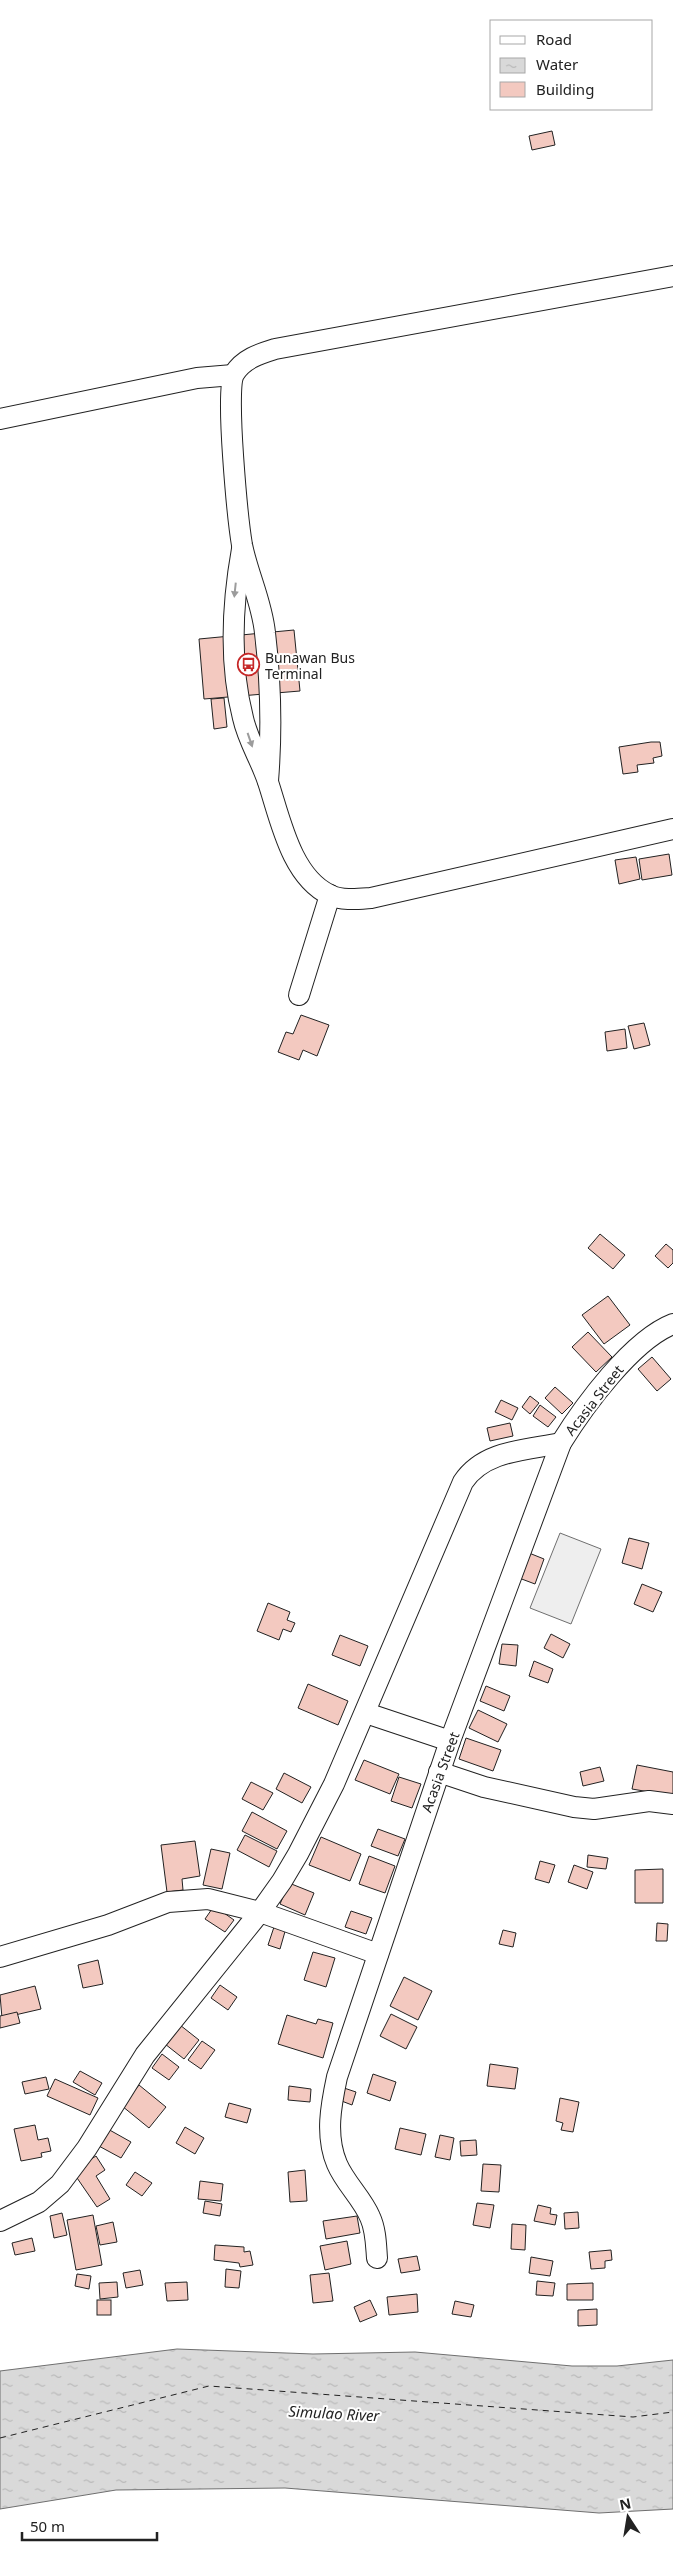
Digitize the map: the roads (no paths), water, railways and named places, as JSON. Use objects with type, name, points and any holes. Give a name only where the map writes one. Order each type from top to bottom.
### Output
[{"type":"street","points":[[268,781],[272,715],[265,633],[259,598],[242,545],[230,414],[233,376],[243,363],[257,355],[275,349],[673,276]]},
{"type":"street","points":[[0,419],[196,378],[233,376]]},
{"type":"street","points":[[242,545],[232,613],[238,696],[252,745],[268,781],[283,831],[298,863],[314,884],[330,895],[351,899],[371,898],[673,829]]},
{"type":"street","points":[[299,995],[330,895]]},
{"type":"street","name":"Acasia Street","points":[[377,2258],[375,2232],[371,2217],[337,2165],[330,2134],[332,2101],[337,2077],[439,1772],[561,1443],[583,1409],[616,1369],[650,1338],[673,1324]]},
{"type":"street","points":[[0,2221],[38,2202],[60,2184],[87,2148],[145,2055],[260,1912],[298,1854],[334,1784],[366,1713],[463,1482],[470,1472],[487,1459],[561,1443]]},
{"type":"street","points":[[366,1713],[450,1741]]},
{"type":"street","points":[[439,1772],[484,1787],[552,1803],[594,1809],[630,1802],[673,1804]]},
{"type":"street","points":[[0,1957],[108,1925],[168,1902],[208,1899],[260,1912],[378,1954]]},
{"type":"water","name":"Simulao River","points":[[177,2349],[313,2354],[415,2352],[572,2366],[617,2366],[673,2360],[673,2509],[599,2513],[285,2488],[116,2490],[0,2509],[0,2371]]},
{"type":"place","name":"Bunawan Bus Terminal","points":[[249,665]]}]
